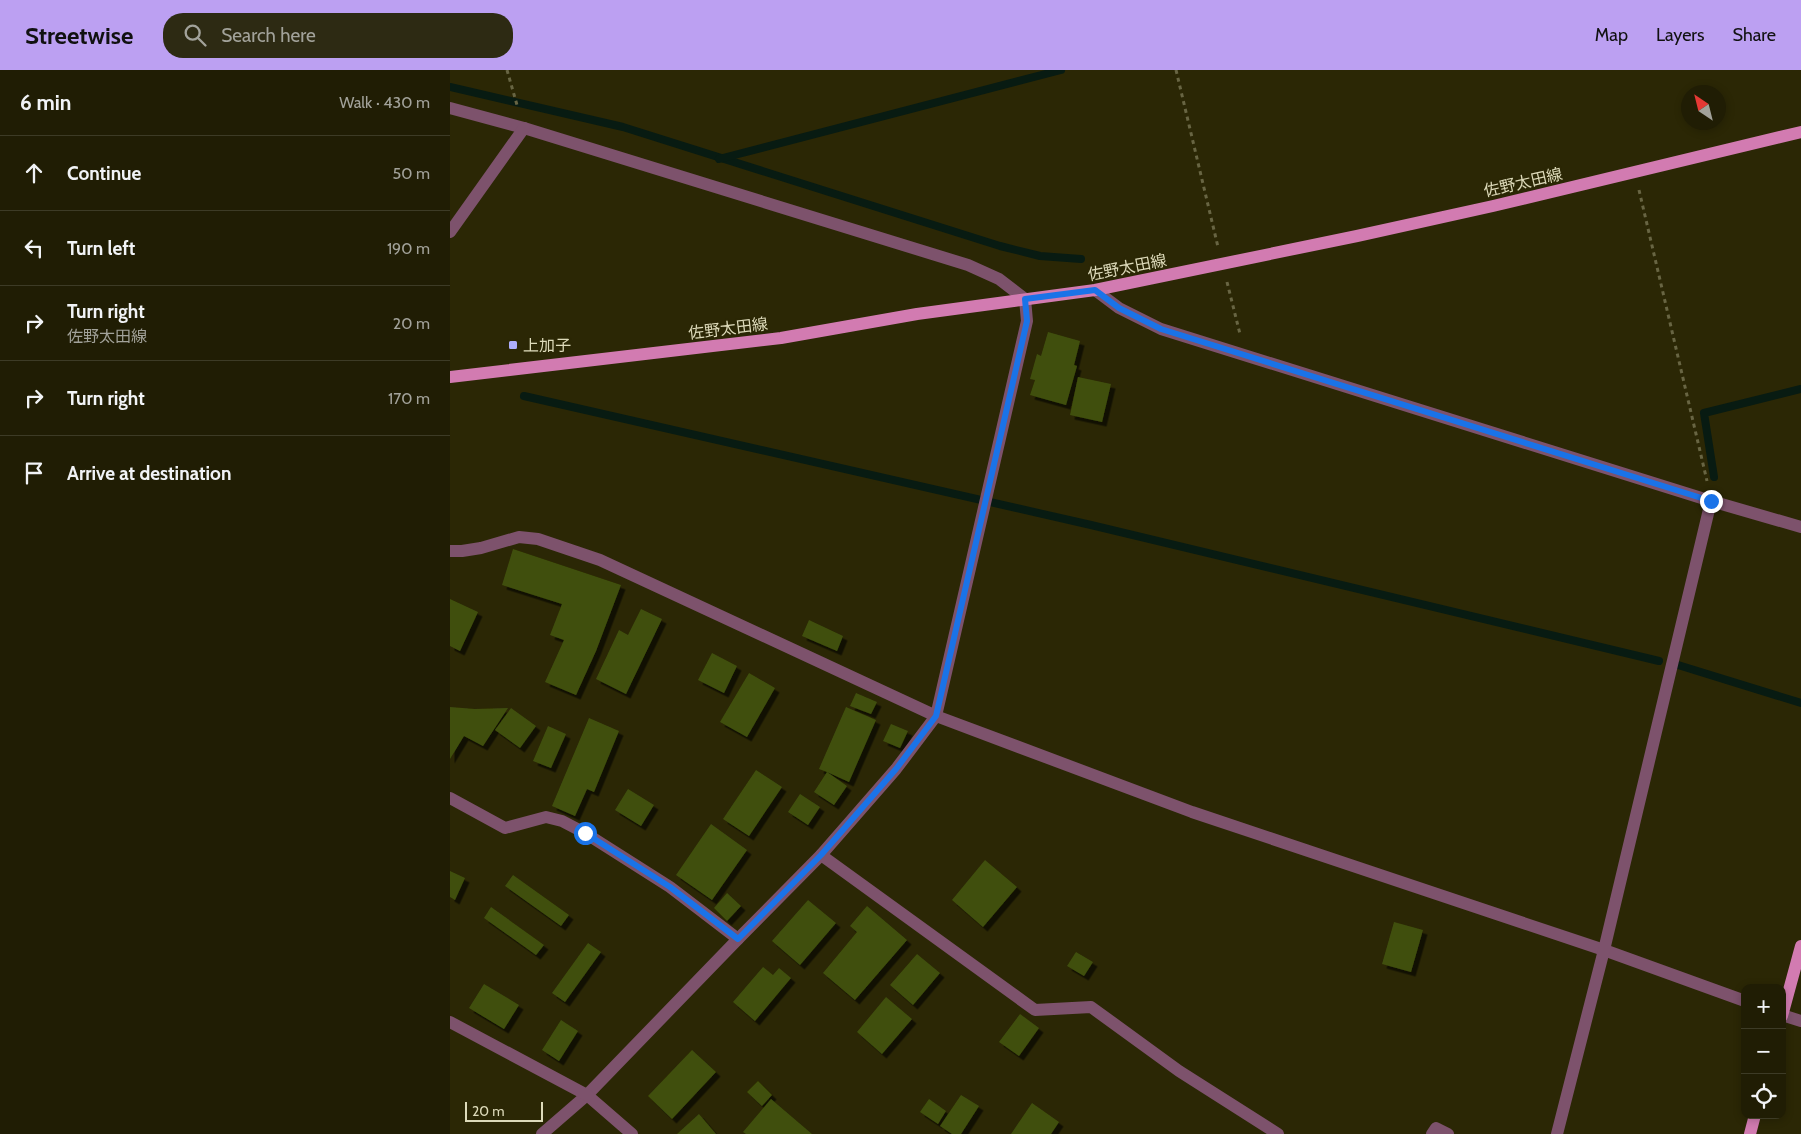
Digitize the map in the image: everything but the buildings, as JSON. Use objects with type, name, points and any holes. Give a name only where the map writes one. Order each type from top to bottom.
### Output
[{"type":"main road","name":"佐野太田線","points":[[450,377],[781,338],[917,314],[1095,290],[1484,208],[1801,132]]},
{"type":"main road","points":[[1786,1000],[1801,946]]},
{"type":"main road","points":[[1750,1134],[1755,1119]]},
{"type":"street","points":[[450,108],[524,128],[968,265],[999,279],[1025,299],[1027,321],[936,716],[896,769],[821,855],[587,1095],[542,1134]]},
{"type":"street","points":[[450,232],[524,128]]},
{"type":"street","points":[[1095,290],[1119,308],[1161,329],[1711,501],[1801,527]]},
{"type":"street","points":[[1557,1134],[1604,950],[1711,501]]},
{"type":"street","points":[[450,551],[481,548],[519,537],[538,539],[557,545],[600,560],[650,582],[936,716],[1192,812],[1604,950],[1741,1000]]},
{"type":"street","points":[[450,798],[505,828],[546,817],[562,821],[585,833],[670,887],[738,939]]},
{"type":"street","points":[[821,855],[1035,1010],[1091,1007],[1179,1071],[1278,1134]]},
{"type":"street","points":[[1786,1016],[1801,1021]]},
{"type":"street","points":[[450,1022],[587,1095],[632,1134]]},
{"type":"street","points":[[1432,1134],[1436,1128],[1448,1134]]},
{"type":"path","points":[[507,70],[524,128]]},
{"type":"path","points":[[1176,70],[1241,340],[1241,353]]},
{"type":"path","points":[[1635,172],[1711,501]]},
{"type":"waterway","points":[[719,159],[1061,70]]},
{"type":"waterway","points":[[450,87],[623,127],[1000,246],[1040,256],[1081,259]]},
{"type":"waterway","points":[[1714,477],[1704,413],[1801,389]]},
{"type":"waterway","points":[[524,396],[1091,525],[1659,661]]},
{"type":"waterway","points":[[1678,665],[1801,703]]},
{"type":"place","name":"上加子","points":[[513,345]]},
{"type":"route","points":[[585,833],[670,887],[738,939],[821,855],[896,769],[936,716],[1027,321],[1025,299],[1095,290],[1119,308],[1161,329],[1711,501]]}]
